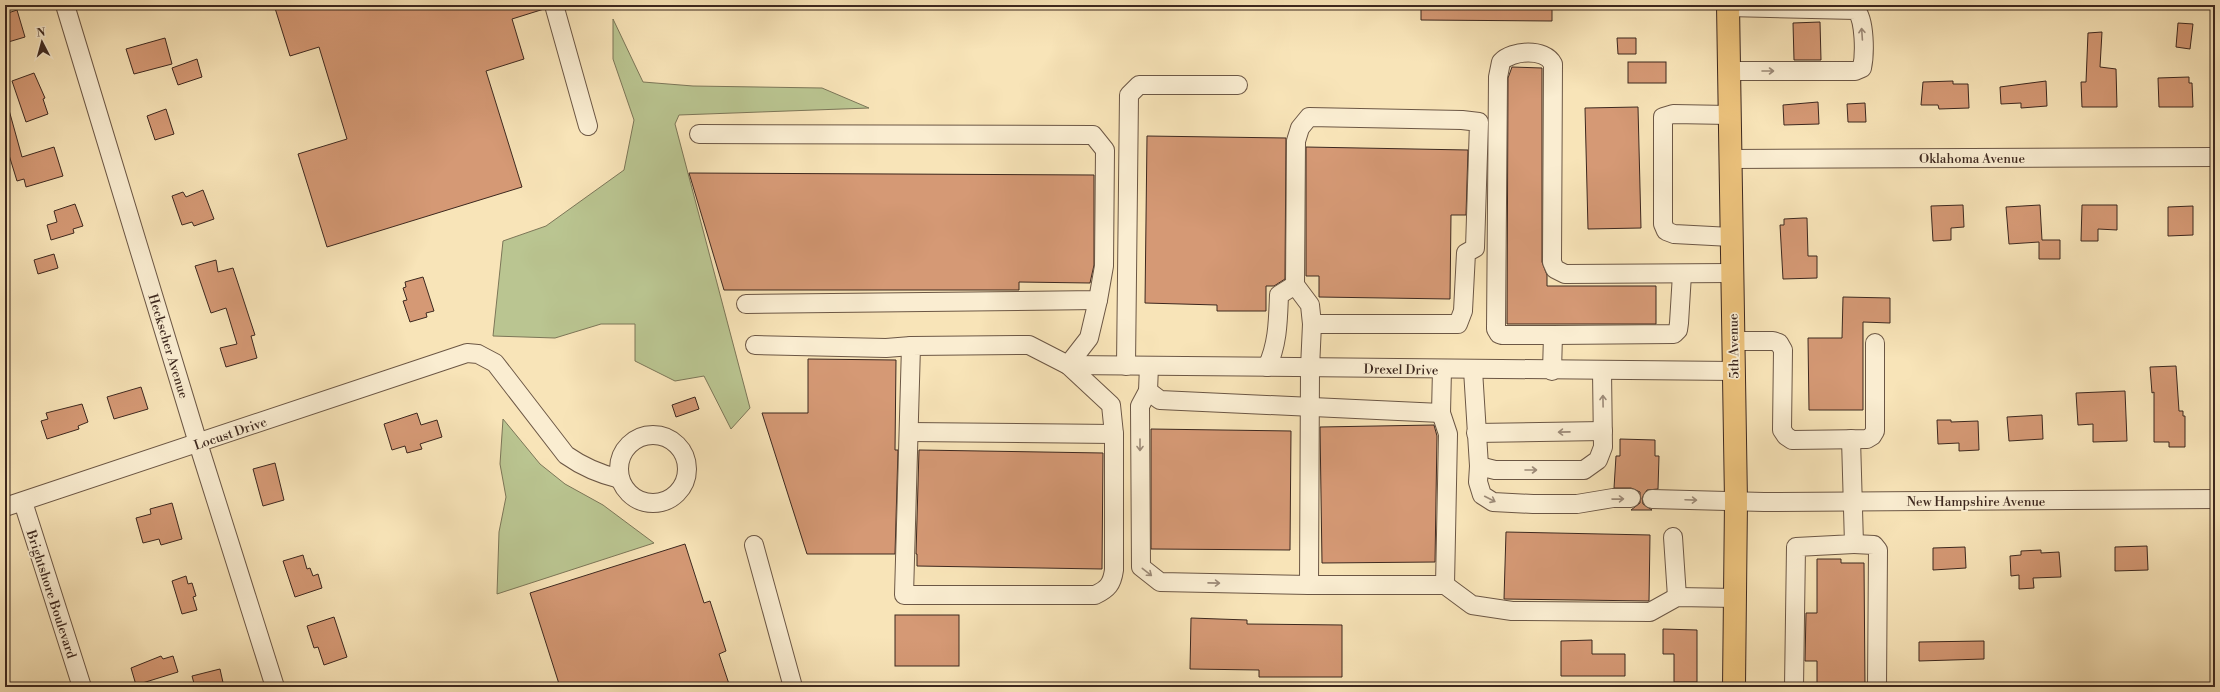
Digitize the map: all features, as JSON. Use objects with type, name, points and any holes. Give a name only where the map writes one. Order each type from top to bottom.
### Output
[{"type":"main road","name":"5th Avenue","points":[[1728,6],[1736,502],[1734,687]]},
{"type":"street","name":"Heckscher Avenue","points":[[65,5],[198,443],[275,687]]},
{"type":"street","points":[[554,5],[588,126]]},
{"type":"street","points":[[1728,6],[1856,10],[1861,15],[1864,59],[1862,68],[1855,71],[1729,71]]},
{"type":"street","points":[[1682,274],[1678,330],[1674,334],[1499,334],[1496,329],[1498,77],[1501,62],[1509,55],[1540,54],[1548,57],[1553,64],[1552,262],[1555,269],[1565,274],[1732,273]]},
{"type":"street","points":[[1126,366],[1129,95],[1139,85],[1238,86]]},
{"type":"street","points":[[1729,115],[1673,114],[1663,117],[1663,224],[1666,230],[1674,234],[1731,237]]},
{"type":"street","points":[[1309,585],[1310,368],[1312,324],[1310,305],[1295,285],[1296,141],[1300,128],[1309,117],[1462,120],[1479,122],[1475,248],[1466,253],[1463,311],[1458,324],[1312,324]]},
{"type":"street","points":[[699,134],[1092,135],[1105,150],[1104,266],[1089,338],[1068,365]]},
{"type":"street","name":"Oklahoma Avenue","points":[[1730,160],[2215,157]]},
{"type":"street","points":[[1268,368],[1274,353],[1278,325],[1279,295],[1295,285]]},
{"type":"street","points":[[746,304],[1098,300]]},
{"type":"street","points":[[1552,370],[1553,335]]},
{"type":"street","points":[[1733,341],[1773,341],[1779,343],[1783,350],[1782,430],[1786,436],[1792,440],[1867,439],[1872,436],[1875,431],[1875,343]]},
{"type":"street","points":[[755,345],[886,348],[911,346],[1029,345],[1068,365],[1111,405],[1114,434],[1114,570],[1112,582],[1106,590],[1095,595],[904,595],[911,346]]},
{"type":"street","name":"Locust Drive","points":[[5,507],[467,353],[478,354],[495,363],[566,455],[580,466],[600,474],[620,479]]},
{"type":"street","name":"Drexel Drive","points":[[1068,365],[1473,370],[1734,371]]},
{"type":"street","points":[[1149,366],[1144,398],[1141,567],[1160,582],[1309,585],[1445,585],[1472,605],[1512,611],[1650,612],[1677,597],[1736,598]]},
{"type":"street","points":[[1442,369],[1441,413],[1448,434],[1445,585]]},
{"type":"street","points":[[1473,370],[1479,466],[1478,482],[1482,496],[1493,502],[1577,504],[1613,498],[1631,498]]},
{"type":"street","points":[[1479,466],[1495,470],[1584,470],[1598,460],[1603,447],[1602,371]]},
{"type":"street","points":[[1144,398],[1441,413]]},
{"type":"street","points":[[1476,434],[1603,431]]},
{"type":"street","points":[[909,432],[1114,434]]},
{"type":"street","points":[[1851,439],[1854,501],[1854,544]]},
{"type":"street","name":"New Hampshire Avenue","points":[[1652,499],[1736,502],[2215,499]]},
{"type":"street","name":"Brightshore Boulevard","points":[[23,502],[82,687]]},
{"type":"street","points":[[1673,537],[1677,597]]},
{"type":"street","points":[[1794,687],[1796,547],[1854,544],[1874,546],[1878,550],[1878,687]]},
{"type":"street","points":[[754,545],[793,687]]},
{"type":"green space","points":[[613,19],[643,82],[693,86],[822,88],[869,108],[679,115],[675,124],[750,408],[731,429],[704,376],[675,381],[635,361],[635,324],[601,324],[555,338],[493,336],[503,241],[546,226],[624,170],[634,120],[613,59]]},
{"type":"green space","points":[[503,419],[540,464],[565,484],[603,505],[654,543],[497,594],[499,532],[506,497],[500,464]]},
{"type":"building","points":[[274,5],[544,5],[544,9],[512,19],[524,59],[486,71],[522,187],[327,247],[298,154],[347,139],[319,47],[290,56]]},
{"type":"building","points":[[1421,5],[1552,5],[1552,21],[1421,20]]},
{"type":"building","points":[[17,10],[25,37],[5,43],[5,14]]},
{"type":"building","points":[[1820,22],[1821,60],[1794,60],[1793,23]]},
{"type":"building","points":[[2178,23],[2193,24],[2190,49],[2176,47]]},
{"type":"building","points":[[2102,32],[2100,67],[2116,69],[2117,107],[2082,107],[2081,82],[2086,82],[2088,33]]},
{"type":"building","points":[[165,38],[172,64],[134,74],[126,49]]},
{"type":"building","points":[[1617,38],[1636,38],[1636,54],[1618,54]]},
{"type":"building","points":[[197,59],[202,77],[178,85],[172,68]]},
{"type":"building","points":[[1628,62],[1666,62],[1666,83],[1628,83]]},
{"type":"building","points":[[1512,67],[1542,68],[1542,262],[1547,275],[1547,286],[1656,286],[1656,324],[1507,324],[1508,78]]},
{"type":"building","points":[[34,73],[45,98],[43,99],[48,114],[26,122],[12,81]]},
{"type":"building","points":[[2189,77],[2189,83],[2192,83],[2193,107],[2159,107],[2158,78]]},
{"type":"building","points":[[1953,81],[1953,84],[1968,84],[1969,108],[1939,109],[1938,105],[1921,105],[1923,82]]},
{"type":"building","points":[[2046,81],[2047,106],[2021,108],[2021,103],[2001,104],[2000,87]]},
{"type":"building","points":[[1818,102],[1819,124],[1784,125],[1783,105]]},
{"type":"building","points":[[1865,103],[1866,122],[1848,122],[1847,104]]},
{"type":"building","points":[[1638,107],[1641,228],[1588,229],[1585,108]]},
{"type":"building","points":[[166,109],[174,134],[155,140],[147,116]]},
{"type":"building","points":[[5,110],[9,110],[22,157],[54,147],[63,176],[26,187],[24,179],[17,181],[5,142]]},
{"type":"building","points":[[1147,136],[1286,138],[1285,279],[1274,286],[1266,286],[1266,311],[1217,311],[1217,305],[1145,303]]},
{"type":"building","points":[[1306,147],[1468,150],[1466,215],[1451,215],[1450,299],[1319,297],[1319,276],[1306,276]]},
{"type":"building","points":[[689,173],[1094,175],[1094,265],[1090,283],[1019,282],[1019,290],[724,290]]},
{"type":"building","points":[[203,190],[214,219],[194,226],[192,222],[182,225],[172,196],[183,192],[186,197]]},
{"type":"building","points":[[75,204],[83,226],[73,229],[74,233],[51,240],[47,225],[57,222],[54,211]]},
{"type":"building","points":[[1963,205],[1964,227],[1951,228],[1951,240],[1933,241],[1931,206]]},
{"type":"building","points":[[2040,205],[2042,240],[2060,240],[2060,259],[2039,259],[2039,242],[2009,244],[2006,207]]},
{"type":"building","points":[[2082,205],[2117,205],[2117,230],[2098,229],[2098,241],[2081,241]]},
{"type":"building","points":[[2193,206],[2193,235],[2168,236],[2168,207]]},
{"type":"building","points":[[1807,218],[1808,256],[1817,256],[1817,278],[1783,279],[1780,225],[1784,225],[1784,219]]},
{"type":"building","points":[[54,254],[58,268],[38,274],[34,260]]},
{"type":"building","points":[[216,260],[218,272],[233,268],[255,335],[251,336],[257,358],[226,367],[220,348],[237,344],[226,308],[211,313],[195,266]]},
{"type":"building","points":[[423,277],[434,311],[426,313],[427,317],[410,322],[403,301],[407,300],[403,288],[406,287],[405,282]]},
{"type":"building","points":[[1843,297],[1890,298],[1890,323],[1863,322],[1863,410],[1809,410],[1808,338],[1842,338]]},
{"type":"building","points":[[808,359],[896,360],[895,450],[898,450],[895,554],[807,554],[762,413],[808,413]]},
{"type":"building","points":[[2176,366],[2179,411],[2183,411],[2183,416],[2185,416],[2185,447],[2169,447],[2169,442],[2154,442],[2154,392],[2152,393],[2150,367]]},
{"type":"building","points":[[141,387],[148,409],[114,419],[107,397]]},
{"type":"building","points":[[2125,391],[2127,441],[2093,442],[2093,424],[2078,425],[2076,393]]},
{"type":"building","points":[[695,397],[699,409],[676,417],[672,405]]},
{"type":"building","points":[[82,404],[88,422],[78,426],[79,429],[47,439],[41,421],[48,419],[46,413]]},
{"type":"building","points":[[417,413],[421,425],[437,420],[442,437],[420,444],[422,449],[407,453],[405,446],[392,450],[384,424]]},
{"type":"building","points":[[2042,415],[2043,439],[2009,441],[2007,417]]},
{"type":"building","points":[[1937,420],[1951,420],[1951,422],[1978,421],[1979,450],[1959,451],[1959,443],[1938,444]]},
{"type":"building","points":[[1434,425],[1437,436],[1435,562],[1322,563],[1320,427]]},
{"type":"building","points":[[1151,429],[1291,431],[1290,550],[1151,549]]},
{"type":"building","points":[[1620,439],[1655,440],[1655,456],[1659,456],[1658,489],[1647,490],[1642,498],[1643,504],[1652,510],[1631,510],[1640,503],[1640,492],[1631,488],[1614,488],[1616,456],[1620,456]]},
{"type":"building","points":[[919,450],[1103,453],[1102,569],[917,566],[916,554]]},
{"type":"building","points":[[275,463],[284,500],[263,506],[253,469]]},
{"type":"building","points":[[172,503],[182,539],[161,545],[159,539],[143,543],[136,518],[151,514],[150,509]]},
{"type":"building","points":[[1506,532],[1650,535],[1649,601],[1504,599]]},
{"type":"building","points":[[685,544],[704,603],[710,601],[726,651],[719,654],[730,687],[560,687],[530,593]]},
{"type":"building","points":[[2147,546],[2148,570],[2115,571],[2115,547]]},
{"type":"building","points":[[1965,547],[1966,568],[1933,570],[1933,548]]},
{"type":"building","points":[[2041,550],[2041,553],[2059,552],[2061,577],[2033,578],[2034,588],[2019,589],[2019,575],[2011,576],[2010,556],[2021,555],[2021,551]]},
{"type":"building","points":[[303,555],[307,569],[310,568],[313,576],[318,574],[322,588],[295,597],[283,561]]},
{"type":"building","points":[[1817,559],[1841,559],[1841,563],[1864,563],[1865,687],[1817,687],[1817,661],[1805,661],[1806,613],[1817,613]]},
{"type":"building","points":[[186,576],[188,584],[192,583],[196,596],[193,597],[197,610],[182,614],[172,581]]},
{"type":"building","points":[[895,615],[959,615],[959,666],[895,666]]},
{"type":"building","points":[[334,617],[347,657],[324,665],[318,647],[314,648],[307,626]]},
{"type":"building","points":[[1191,618],[1247,620],[1247,624],[1342,625],[1342,677],[1259,677],[1259,670],[1190,669]]},
{"type":"building","points":[[1663,629],[1697,630],[1697,682],[1674,682],[1674,654],[1663,654]]},
{"type":"building","points":[[1592,640],[1592,654],[1625,654],[1625,676],[1561,676],[1561,641]]},
{"type":"building","points":[[1984,641],[1984,659],[1919,661],[1919,642]]},
{"type":"building","points":[[161,656],[163,659],[173,656],[178,672],[136,685],[131,668]]},
{"type":"building","points":[[220,669],[224,687],[195,687],[192,676]]}]
